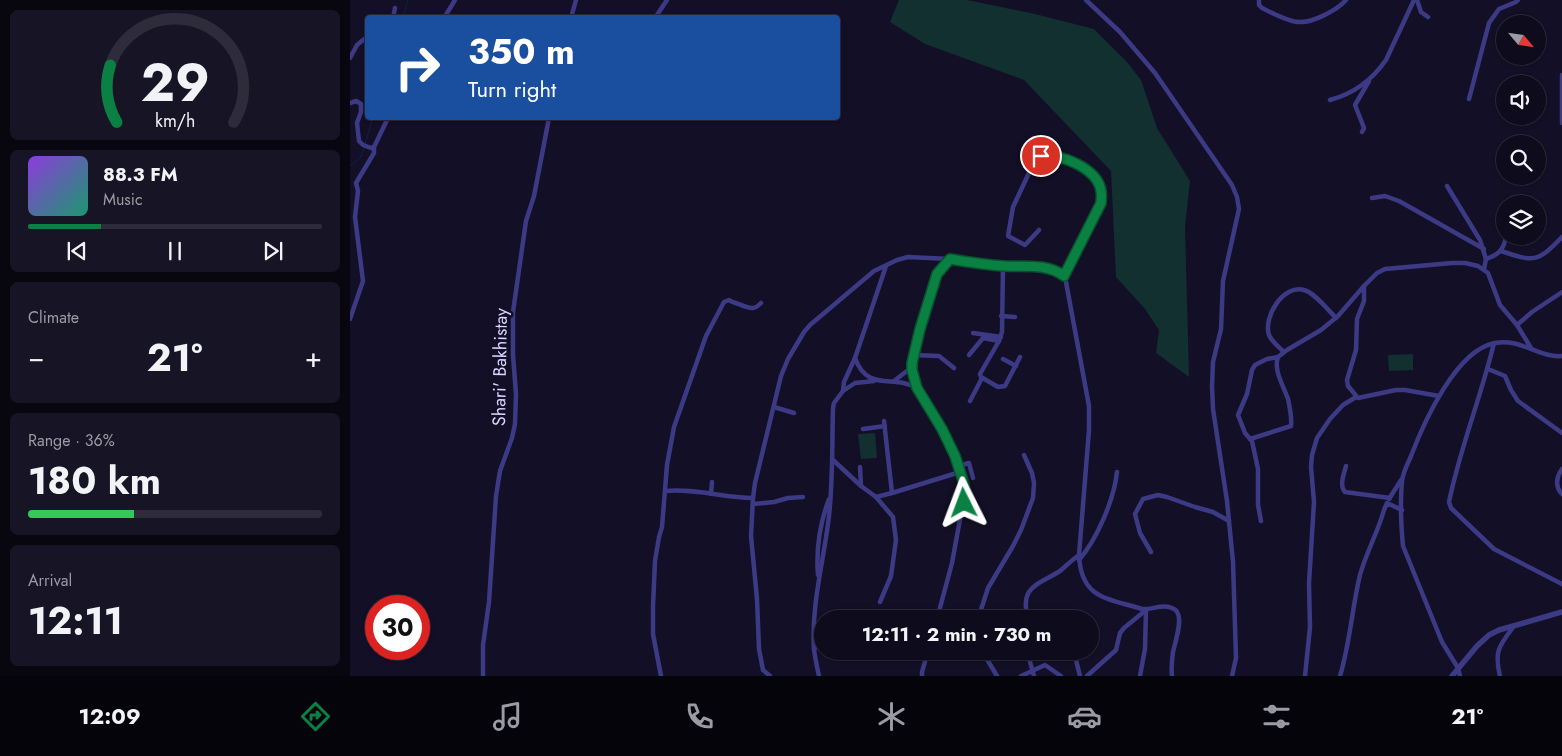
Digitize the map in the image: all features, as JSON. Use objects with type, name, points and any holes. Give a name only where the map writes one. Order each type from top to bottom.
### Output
[{"type":"street","points":[[446,15],[455,0]]},
{"type":"street","points":[[572,15],[576,0]]},
{"type":"street","points":[[657,15],[666,0]]},
{"type":"street","points":[[1086,0],[1120,32],[1155,73],[1232,185],[1237,197],[1239,209],[1223,282],[1221,329],[1213,362],[1212,386],[1213,409],[1225,484],[1233,562],[1236,658],[1232,676]]},
{"type":"street","points":[[1259,0],[1259,5],[1262,8],[1299,22],[1324,15],[1340,6],[1346,0]]},
{"type":"street","points":[[1415,0],[1421,12],[1428,17]]},
{"type":"street","points":[[1362,132],[1364,128],[1355,105],[1371,78],[1386,60],[1415,0]]},
{"type":"street","points":[[1469,99],[1489,23],[1498,9],[1518,0]]},
{"type":"street","points":[[394,15],[395,8]]},
{"type":"street","points":[[350,58],[357,45],[365,38]]},
{"type":"street","points":[[1562,75],[1562,123]]},
{"type":"street","points":[[1330,100],[1343,97],[1371,78]]},
{"type":"street","points":[[350,103],[356,101],[362,107],[357,123],[358,141],[363,145],[373,148]]},
{"type":"street","points":[[350,319],[364,282],[355,217],[358,191],[356,183],[374,152],[373,148],[387,120]]},
{"type":"street","name":"Shari' Bakhistay","points":[[483,676],[483,645],[489,602],[496,496],[500,471],[515,424],[516,394],[512,312],[526,222],[534,196],[549,120]]},
{"type":"street","points":[[1039,230],[1032,240],[1025,244],[1008,236],[1013,207],[1036,158],[1045,155],[1054,156],[1083,166],[1101,190],[1101,203],[1064,276]]},
{"type":"street","points":[[1448,186],[1460,208],[1476,230],[1484,249],[1486,259],[1484,269]]},
{"type":"street","points":[[1372,198],[1386,196],[1399,201],[1484,249]]},
{"type":"street","points":[[1501,251],[1523,258],[1538,258],[1552,248],[1562,237]]},
{"type":"street","points":[[1486,259],[1495,256],[1501,251],[1503,245]]},
{"type":"street","points":[[770,676],[763,670],[759,649],[752,536],[753,498],[783,370],[804,332],[810,325],[874,271],[897,260],[913,256],[1003,266],[1046,268],[1064,276],[1089,406],[1090,430],[1079,558],[1081,574],[1089,588],[1099,595],[1146,610]]},
{"type":"street","points":[[939,610],[952,563],[965,492],[958,466],[942,429],[917,388],[912,367],[937,274],[950,259]]},
{"type":"street","points":[[1261,521],[1258,469],[1250,438],[1245,433],[1238,414],[1247,394],[1252,370],[1259,362],[1278,357],[1321,330],[1347,307],[1376,273],[1385,268],[1465,262],[1484,269],[1492,279],[1500,305],[1517,325],[1531,348]]},
{"type":"street","points":[[843,390],[844,382],[855,358],[886,266]]},
{"type":"street","points":[[970,401],[982,378],[980,374],[1000,339],[1003,266]]},
{"type":"street","points":[[1356,397],[1348,386],[1348,376],[1356,350],[1357,322],[1364,301],[1364,286]]},
{"type":"street","points":[[1284,352],[1271,338],[1268,321],[1276,304],[1290,292],[1300,289],[1309,292],[1336,318]]},
{"type":"street","points":[[1517,325],[1532,312],[1562,292]]},
{"type":"street","points":[[661,676],[653,634],[653,590],[655,561],[662,527],[667,466],[674,427],[706,336],[718,310],[724,302],[729,300],[735,304],[752,309],[755,309],[761,303]]},
{"type":"street","points":[[1001,316],[1015,317]]},
{"type":"street","points":[[973,332],[1000,339]]},
{"type":"street","points":[[969,355],[983,338],[1000,339]]},
{"type":"street","points":[[1494,343],[1449,502],[1451,508],[1494,549],[1562,584]]},
{"type":"street","points":[[1340,676],[1348,645],[1361,573],[1388,500],[1402,479],[1416,441],[1439,396],[1454,373],[1464,362],[1487,345],[1494,343],[1513,343],[1549,355],[1562,356]]},
{"type":"street","points":[[914,355],[939,356],[954,368]]},
{"type":"street","points":[[1250,438],[1291,426],[1292,418],[1288,399],[1277,368],[1278,357]]},
{"type":"street","points":[[855,358],[863,372],[874,381]]},
{"type":"street","points":[[982,378],[998,387],[1005,386],[1020,358]]},
{"type":"street","points":[[1003,359],[1016,366]]},
{"type":"street","points":[[894,381],[912,367]]},
{"type":"street","points":[[1488,369],[1505,376],[1518,401],[1562,434]]},
{"type":"street","points":[[816,610],[818,582],[826,540],[834,460],[834,403],[843,390],[856,383],[894,381],[910,384],[917,388]]},
{"type":"street","points":[[1305,676],[1310,627],[1309,583],[1314,502],[1311,467],[1312,455],[1318,438],[1330,419],[1343,405],[1356,397],[1359,398],[1396,390],[1439,396]]},
{"type":"street","points":[[774,407],[794,413]]},
{"type":"street","points":[[884,421],[892,494]]},
{"type":"street","points":[[863,429],[885,426]]},
{"type":"street","points":[[981,610],[988,588],[1013,546],[1033,498],[1034,483],[1032,473],[1024,456]]},
{"type":"street","points":[[834,460],[861,486],[876,497],[893,517],[896,540],[892,576],[880,602]]},
{"type":"street","points":[[958,466],[969,463],[973,478]]},
{"type":"street","points":[[1346,466],[1342,483],[1342,489],[1345,492],[1388,500],[1402,510]]},
{"type":"street","points":[[860,467],[861,486]]},
{"type":"street","points":[[1562,469],[1556,484],[1562,494]]},
{"type":"street","points":[[876,497],[892,494],[960,472]]},
{"type":"street","points":[[1026,610],[1027,598],[1032,587],[1085,553],[1101,524],[1111,498],[1117,472]]},
{"type":"street","points":[[1402,479],[1402,530],[1404,546],[1442,642],[1458,668],[1460,676]]},
{"type":"street","points":[[711,494],[712,482]]},
{"type":"street","points":[[665,491],[678,490],[735,498],[753,498]]},
{"type":"street","points":[[1151,552],[1140,533],[1135,514],[1143,499],[1148,497],[1158,495],[1167,497],[1213,512],[1228,522]]},
{"type":"street","points":[[753,504],[804,497]]},
{"type":"street","points":[[1087,676],[1116,650],[1120,633],[1124,628],[1146,610],[1156,606],[1172,607],[1179,614],[1171,666],[1172,676]]},
{"type":"street","points":[[1140,676],[1146,639],[1146,610]]},
{"type":"street","points":[[1452,676],[1476,646],[1489,634],[1562,612]]},
{"type":"street","points":[[1500,676],[1497,655],[1504,640],[1514,626]]},
{"type":"street","points":[[816,660],[819,676]]},
{"type":"street","points":[[922,676],[925,660]]},
{"type":"street","points":[[987,660],[997,676]]},
{"type":"street","points":[[1030,660],[1034,673]]},
{"type":"street","points":[[1076,660],[1080,676]]},
{"type":"street","points":[[1020,676],[1034,673],[1045,665],[1061,676]]},
{"type":"green space","points":[[899,0],[967,0],[1094,29],[1127,62],[1141,80],[1157,128],[1190,181],[1185,227],[1189,377],[1156,353],[1159,330],[1145,309],[1116,277],[1111,171],[1024,80],[925,44],[890,22]]},
{"type":"green space","points":[[1413,354],[1413,370],[1389,371],[1388,355]]},
{"type":"green space","points":[[875,433],[877,458],[861,459],[858,434]]},
{"type":"waterway","points":[[404,15],[408,0]]},
{"type":"waterway","points":[[365,144],[372,120]]},
{"type":"waterway","points":[[350,166],[360,158],[364,148]]},
{"type":"route","points":[[964,503],[964,484],[955,456],[942,429],[917,388],[912,363],[937,274],[950,259],[1003,266],[1046,268],[1064,276],[1101,203],[1101,190],[1090,173],[1076,162],[1054,156],[1041,156]]}]
